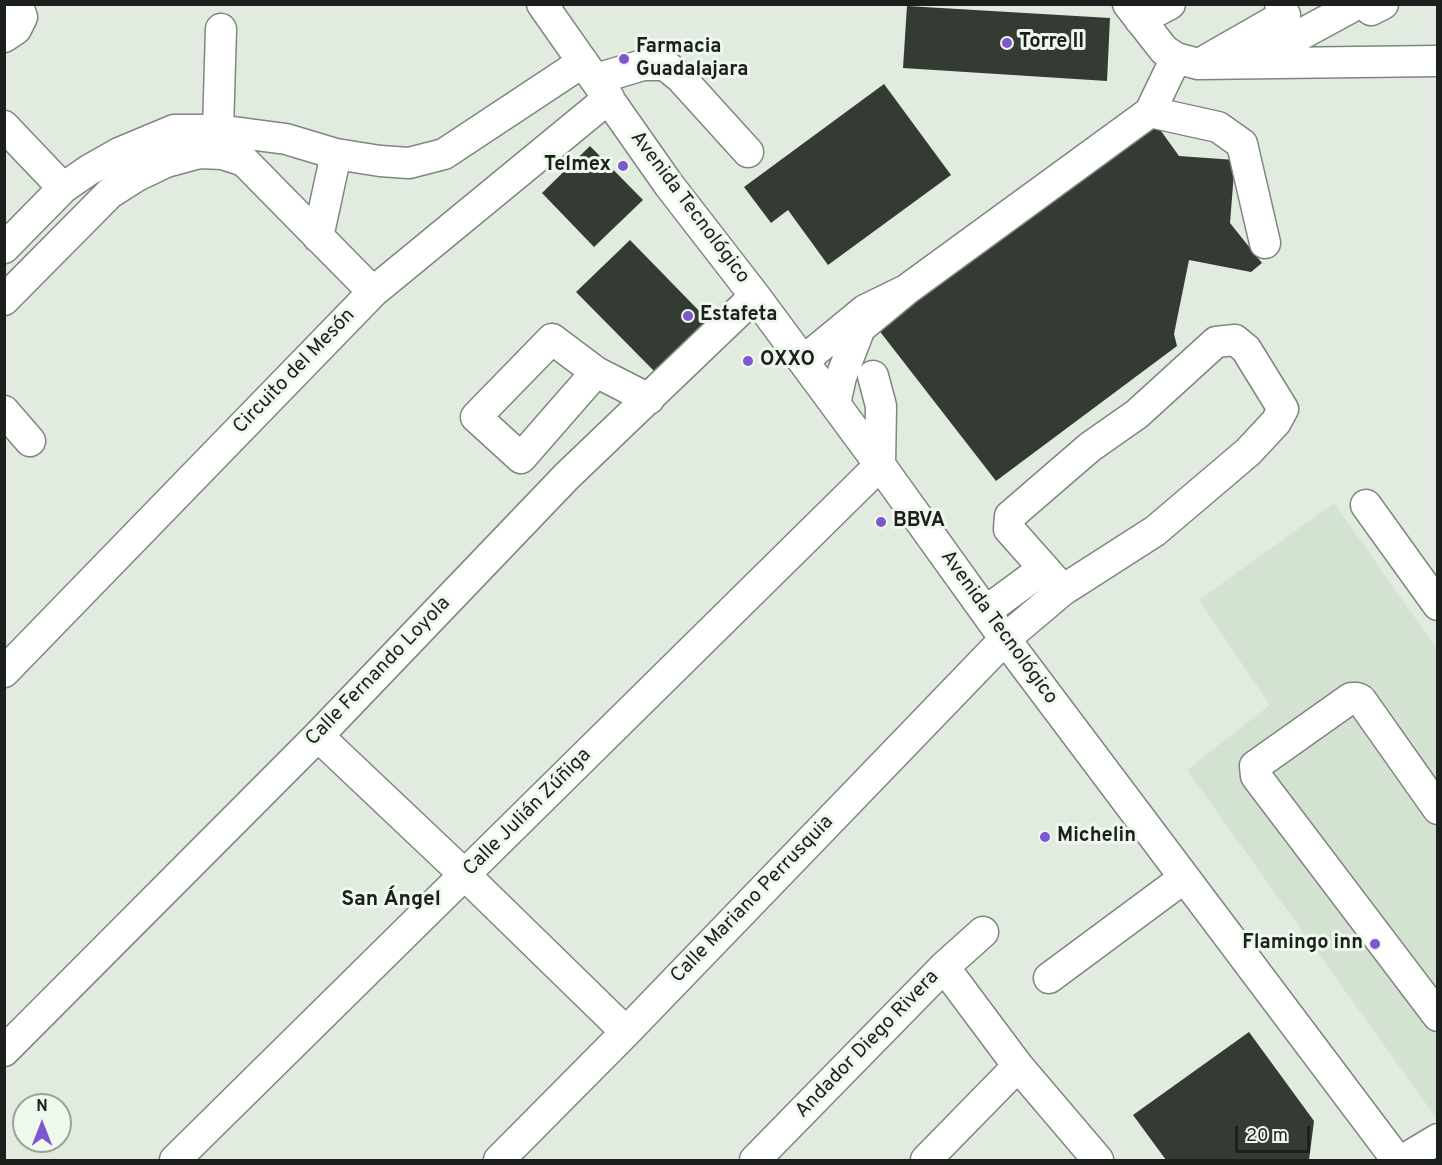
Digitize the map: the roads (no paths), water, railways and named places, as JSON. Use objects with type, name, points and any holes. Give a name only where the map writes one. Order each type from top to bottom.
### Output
[{"type":"street","points":[[4,36],[16,29],[22,17],[17,4]]},
{"type":"street","points":[[1170,4],[1134,12],[1164,50],[1187,61],[1247,64],[1437,61]]},
{"type":"street","points":[[835,404],[841,377],[860,328],[906,290],[1150,112],[1187,61],[1300,11],[1370,6]]},
{"type":"street","name":"Avenida Tecnológico","points":[[554,9],[596,80],[669,185],[755,296],[1005,639],[1396,1161]]},
{"type":"street","points":[[1247,64],[1300,11]]},
{"type":"street","points":[[218,130],[220,29]]},
{"type":"street","points":[[4,248],[63,188],[119,153],[174,130],[218,130],[286,139],[336,154],[409,163],[444,154],[596,80],[643,65],[665,65],[681,77],[748,152]]},
{"type":"street","name":"Circuito del Mesón","points":[[4,672],[373,292],[596,80]]},
{"type":"street","points":[[1150,112],[1218,127],[1242,144],[1265,243]]},
{"type":"street","points":[[4,126],[63,188]]},
{"type":"street","points":[[4,300],[110,193],[135,177],[166,162],[199,153],[223,154],[244,161],[373,292]]},
{"type":"street","points":[[318,237],[336,154]]},
{"type":"street","points":[[803,361],[866,310],[906,290]]},
{"type":"street","name":"Calle Fernando Loyola","points":[[4,1051],[318,736],[567,476],[755,296]]},
{"type":"street","name":"Calle Mariano Perrusquia","points":[[499,1161],[1005,639],[1063,590],[1155,531],[1248,452],[1276,422],[1283,409],[1246,349],[1235,340],[1216,342],[1137,414],[1090,447],[1010,516],[1010,529],[1043,569]]},
{"type":"street","points":[[596,372],[649,399]]},
{"type":"street","points":[[873,376],[881,406],[880,465]]},
{"type":"street","points":[[4,411],[30,441]]},
{"type":"street","name":"Calle Julián Zúñiga","points":[[175,1161],[880,465]]},
{"type":"street","points":[[1366,505],[1433,587]]},
{"type":"street","points":[[986,611],[1043,569],[1063,590]]},
{"type":"street","points":[[1436,1010],[1256,776],[1255,766],[1351,698],[1357,698],[1361,700],[1437,809]]},
{"type":"street","points":[[318,736],[626,1032]]},
{"type":"street","points":[[1049,978],[1184,878]]},
{"type":"street","name":"Andador Diego Rivera","points":[[755,1161],[944,967],[983,932]]},
{"type":"street","points":[[944,967],[1018,1066],[1098,1161]]},
{"type":"street","points":[[934,1157],[1018,1066]]},
{"type":"street","points":[[1403,1161],[1437,1139]]},
{"type":"place","name":"Torre II","points":[[1007,43]]},
{"type":"place","name":"Farmacia Guadalajara","points":[[624,59]]},
{"type":"place","name":"Telmex","points":[[623,166]]},
{"type":"place","name":"Estafeta","points":[[688,316]]},
{"type":"place","name":"OXXO","points":[[748,361]]},
{"type":"place","name":"BBVA","points":[[881,522]]},
{"type":"place","name":"Michelin","points":[[1045,837]]},
{"type":"place","name":"Flamingo inn","points":[[1375,944]]},
{"type":"district","name":"San Ángel","points":[[391,901]]}]
